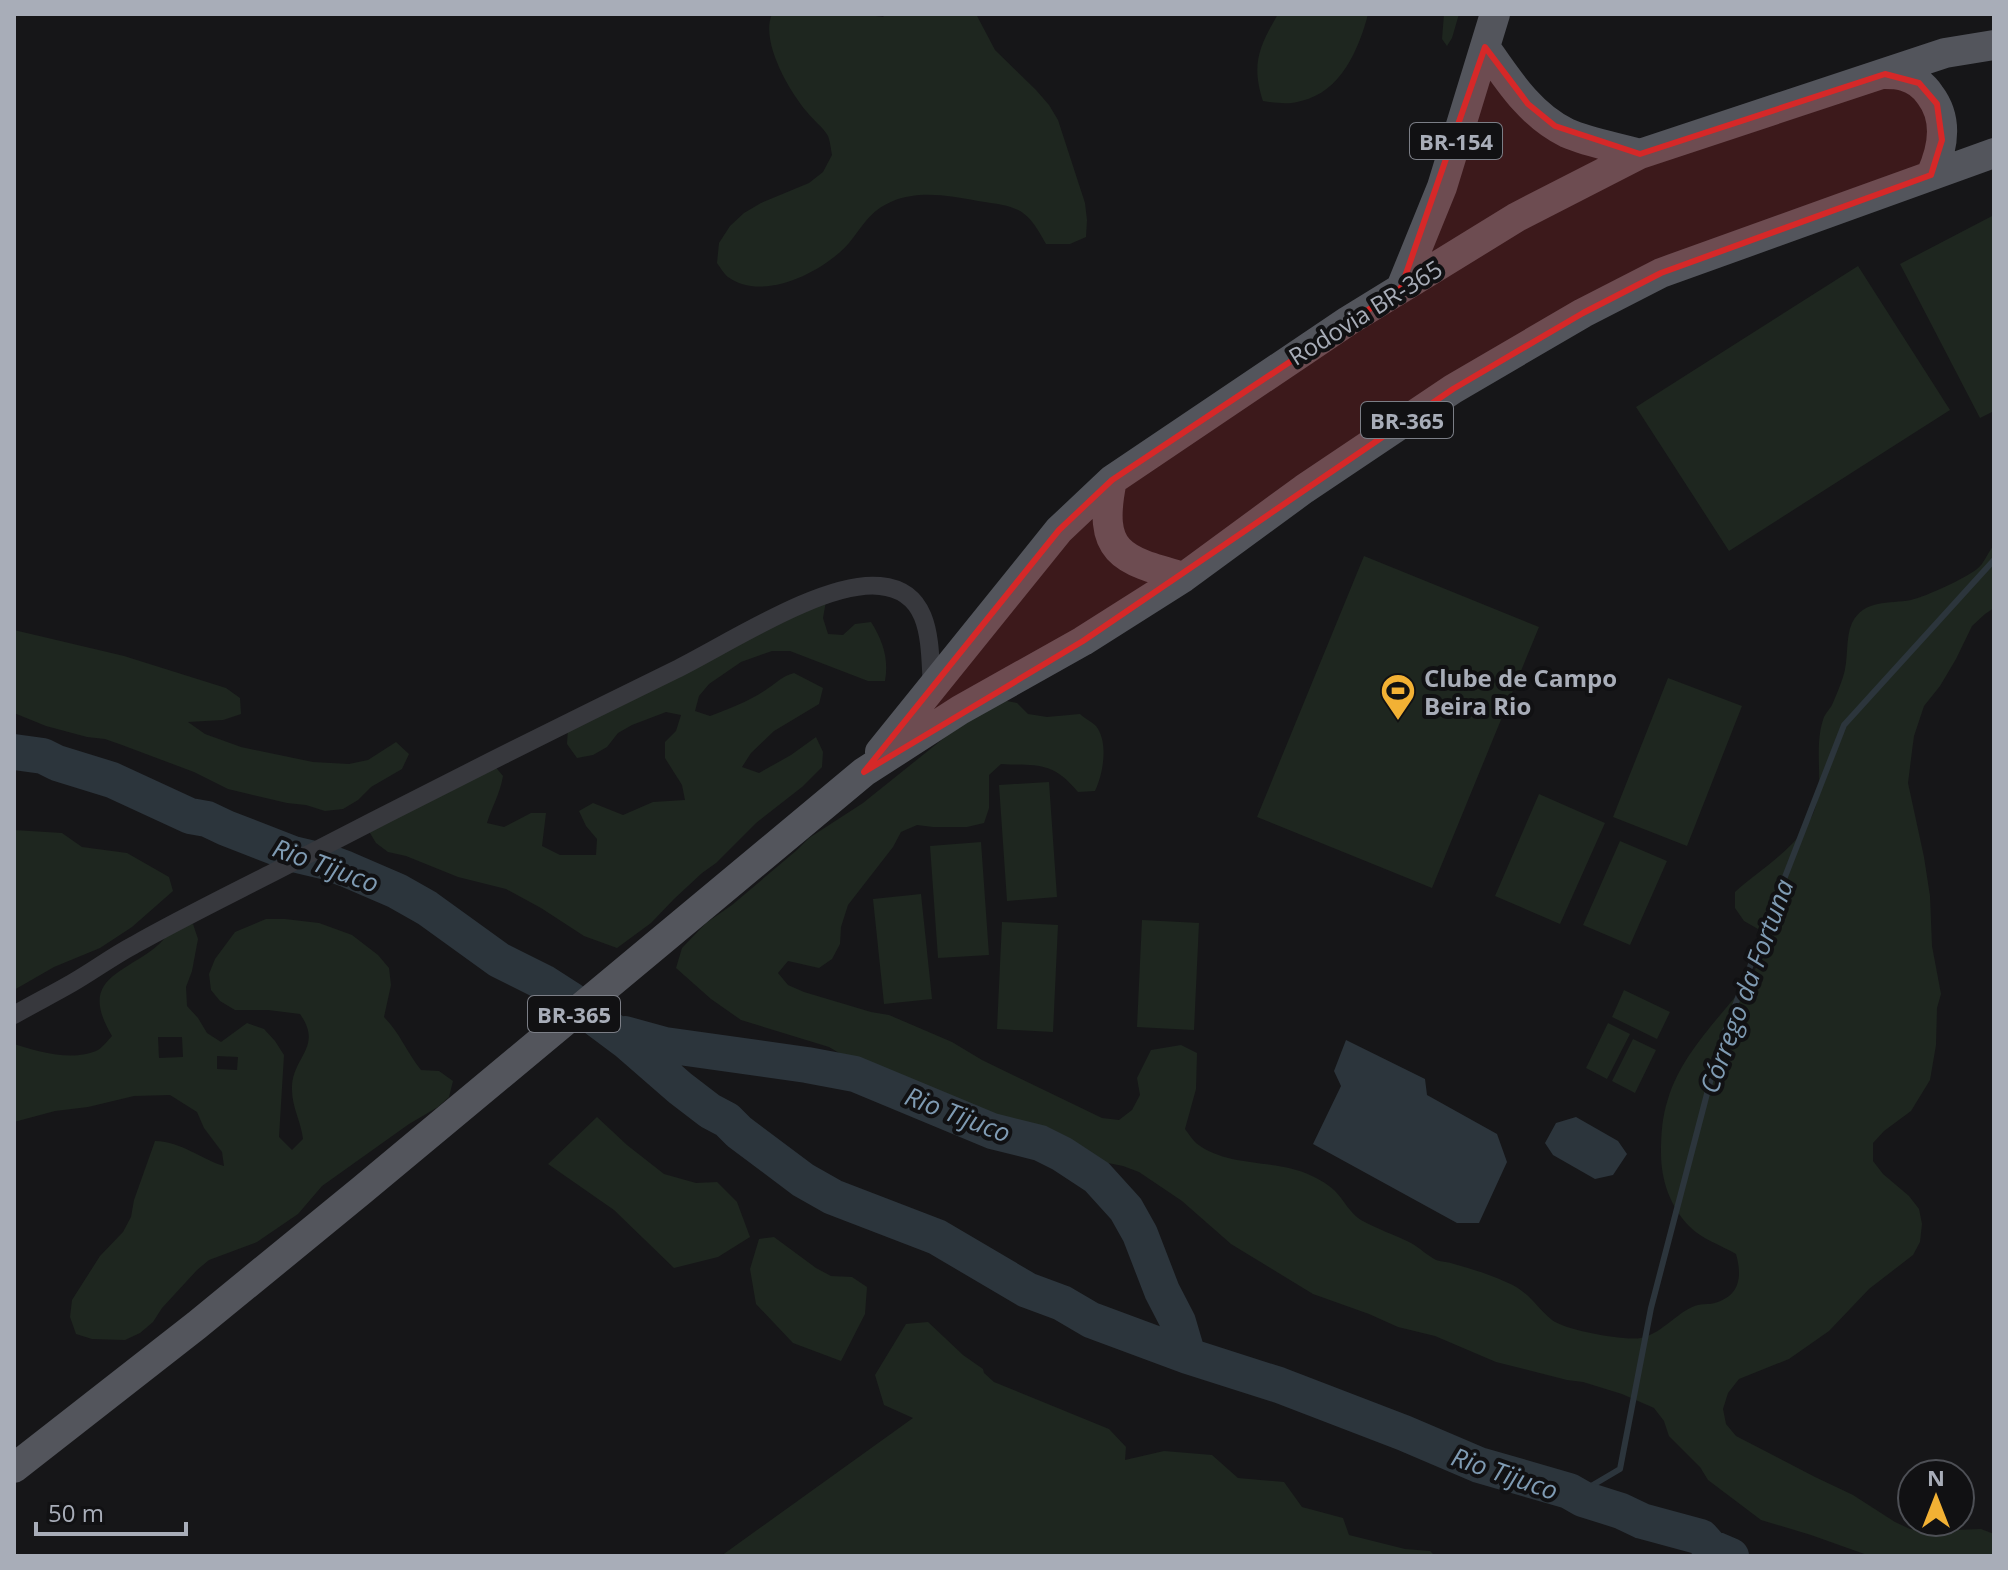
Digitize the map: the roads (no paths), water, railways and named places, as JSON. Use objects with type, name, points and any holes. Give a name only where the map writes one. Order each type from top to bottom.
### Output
[{"type":"main road","name":"BR-154","points":[[1401,288],[1442,187],[1495,14]]},
{"type":"main road","name":"Rodovia BR-365","points":[[864,772],[1059,530],[1112,480],[1348,321],[1517,217],[1640,154],[1945,53],[1994,45]]},
{"type":"main road","name":"BR-154","points":[[1485,47],[1528,104],[1555,126],[1587,140],[1640,154]]},
{"type":"main road","points":[[1885,74],[1906,76],[1919,83],[1929,92],[1941,113],[1942,140],[1931,175]]},
{"type":"main road","name":"Rodovia BR-365","points":[[14,1468],[197,1325],[362,1190],[864,772],[960,710],[1083,641],[1184,577],[1304,489],[1453,389],[1583,313],[1661,273],[1994,153]]},
{"type":"main road","points":[[1112,480],[1106,515],[1112,541],[1135,562],[1184,577]]},
{"type":"street","points":[[14,1015],[133,945],[472,769],[711,652],[767,620],[844,590],[879,585],[905,594],[915,602],[923,614],[927,630],[932,687]]},
{"type":"waterway","name":"Córrego da Fortuna","points":[[1576,1495],[1620,1469],[1651,1308],[1720,1044],[1844,725],[1994,560]]},
{"type":"waterway","name":"Rio Tijuco","points":[[14,752],[43,756],[112,780],[190,816],[207,819],[293,854],[327,862],[397,891],[427,908],[499,960],[571,1000],[626,1041],[680,1088],[727,1120],[803,1180],[833,1197],[937,1237],[1027,1290],[1062,1303],[1091,1320],[1279,1385],[1479,1465],[1569,1491],[1642,1521],[1701,1537],[1710,1547],[1731,1556]]},
{"type":"waterway","name":"Rio Tijuco","points":[[625,1034],[665,1045],[855,1074],[992,1131],[1040,1143],[1062,1154],[1097,1177],[1126,1209],[1178,1322],[1188,1356]]},
{"type":"place","name":"Clube de Campo Beira Rio","points":[[1398,722]]}]
